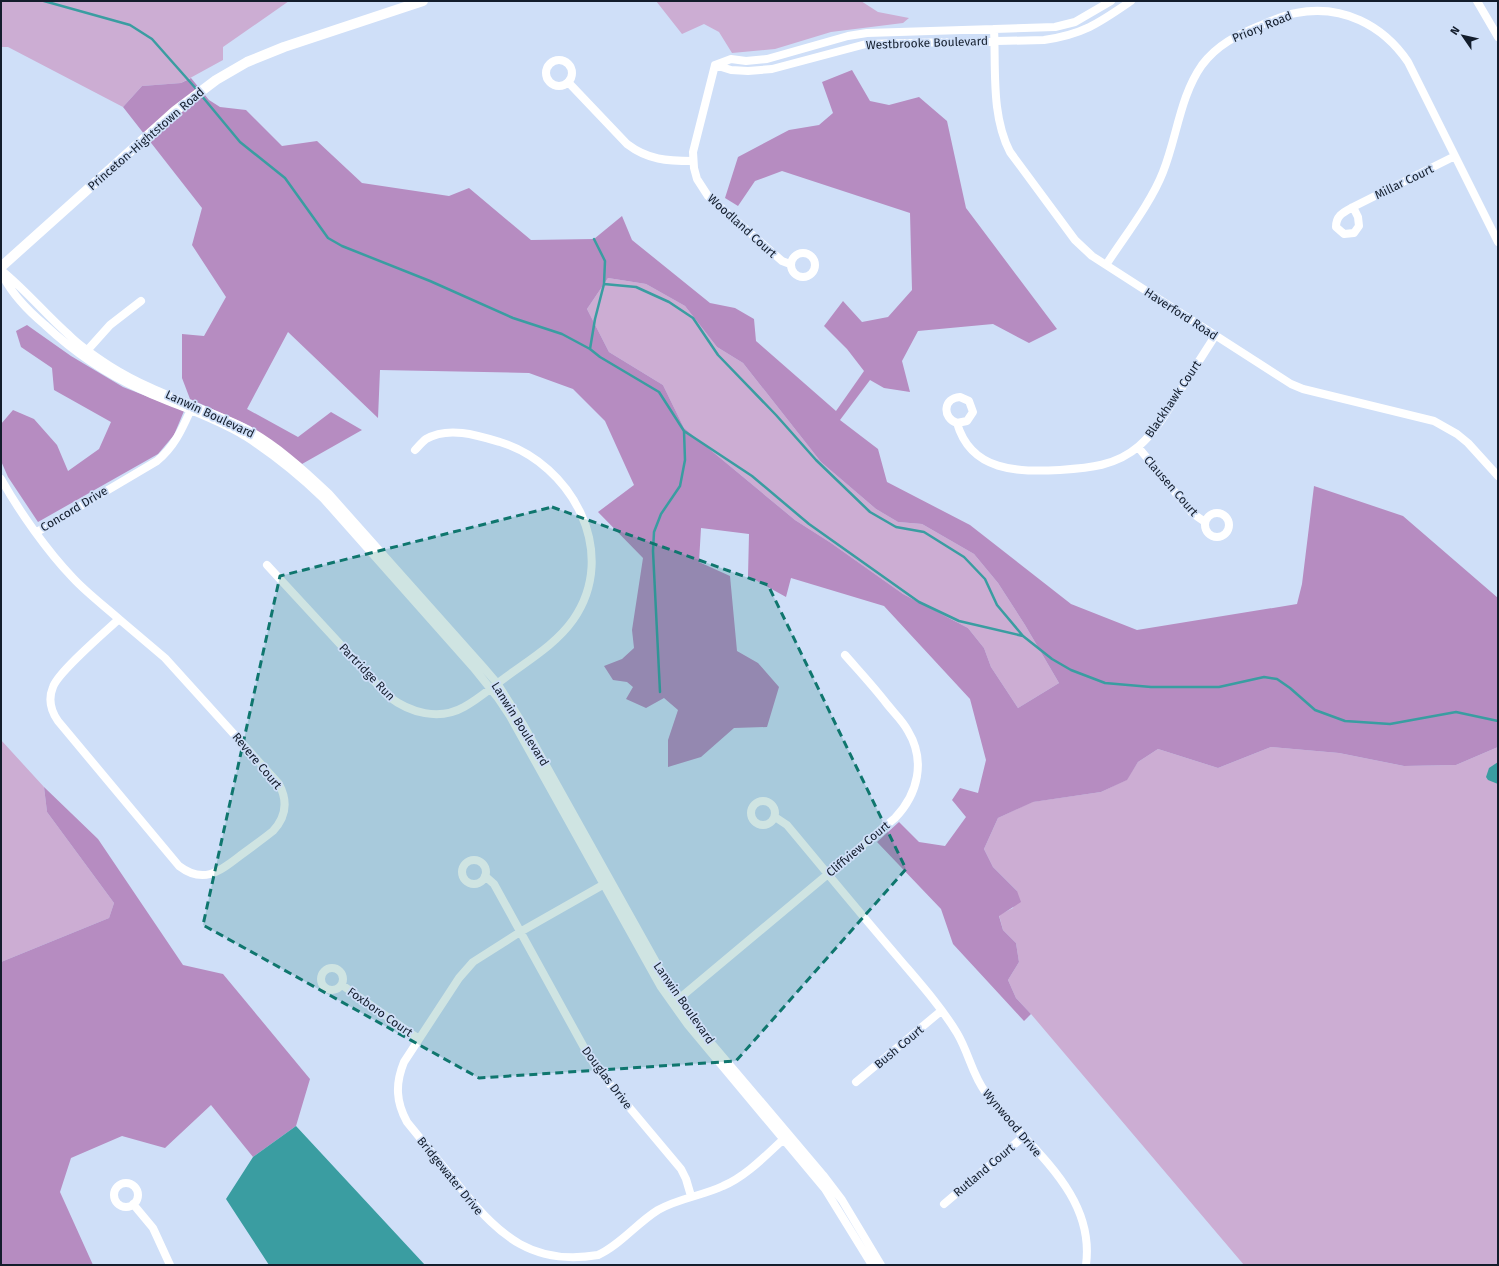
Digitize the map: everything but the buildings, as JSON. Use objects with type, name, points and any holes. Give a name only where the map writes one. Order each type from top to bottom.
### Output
[{"type":"main road","name":"Princeton-Hightstown Road","points":[[1,270],[122,157],[189,99],[202,90],[241,66],[264,55],[423,1]]},
{"type":"street","name":"Westbrooke Boulevard","points":[[715,65],[730,59],[746,61],[767,59],[848,36],[867,33],[1055,27],[1075,22],[1111,1]]},
{"type":"street","name":"Westbrooke Boulevard","points":[[715,65],[731,70],[748,71],[772,69],[866,44],[1044,40],[1066,37],[1086,30],[1131,1]]},
{"type":"street","points":[[1477,1],[1498,37]]},
{"type":"street","name":"Priory Road","points":[[1106,265],[1158,183],[1189,88],[1203,63],[1214,51],[1238,35],[1284,16],[1308,11],[1337,12],[1365,22],[1389,38],[1408,62],[1498,242]]},
{"type":"street","name":"Haverford Road","points":[[994,29],[998,118],[1000,130],[1010,152],[1075,240],[1092,256],[1291,384],[1303,389],[1419,416],[1446,426],[1468,444],[1498,476]]},
{"type":"street","name":"Woodland Court","points":[[715,65],[693,152],[693,161],[697,179],[708,196],[782,261],[790,264]]},
{"type":"street","points":[[568,82],[627,144],[636,151],[658,160],[693,161]]},
{"type":"street","name":"Millar Court","points":[[1353,207],[1455,156]]},
{"type":"street","name":"Lanwin Boulevard","points":[[1,270],[8,288],[66,345],[85,353],[191,407],[244,428],[276,448],[302,468],[329,494],[494,686],[524,726],[607,883],[667,982],[676,1001],[786,1137],[825,1189],[841,1212],[872,1265]]},
{"type":"street","points":[[85,353],[110,325],[141,301]]},
{"type":"street","name":"Blackhawk Court","points":[[957,423],[961,436],[968,446],[977,454],[988,462],[1013,470],[1026,472],[1089,468],[1113,462],[1138,447],[1157,427],[1215,336]]},
{"type":"street","name":"Concord Drive","points":[[119,618],[73,578],[37,532],[162,457],[177,439],[191,407]]},
{"type":"street","name":"Partridge Run","points":[[267,565],[388,696],[397,703],[419,712],[444,714],[464,708],[554,641],[573,620],[581,607],[586,593],[592,563],[591,549],[584,519],[570,493],[550,470],[528,454],[508,444],[479,436],[457,433],[443,434],[426,439],[415,450]]},
{"type":"street","name":"Clausen Court","points":[[1138,447],[1192,513],[1205,522]]},
{"type":"street","points":[[1,478],[16,504],[37,532]]},
{"type":"street","name":"Revere Court","points":[[119,618],[165,658],[279,784],[283,791],[285,809],[278,825],[273,831],[217,872],[201,876],[193,874],[179,866],[58,722],[52,710],[51,694],[57,678],[119,618]]},
{"type":"street","name":"Cliffview Court","points":[[676,1001],[903,809],[914,791],[918,770],[916,748],[908,729],[845,655]]},
{"type":"street","name":"Wynwood Drive","points":[[775,817],[787,825],[941,1011],[958,1034],[978,1081],[986,1094],[1066,1186],[1074,1198],[1084,1227],[1087,1242],[1086,1265]]},
{"type":"street","name":"Douglas Drive","points":[[485,876],[494,884],[586,1051],[598,1070],[681,1169],[686,1179],[691,1196]]},
{"type":"street","name":"Bridgewater Drive","points":[[607,883],[520,932],[483,955],[464,971],[404,1062],[397,1084],[399,1104],[407,1122],[499,1236],[522,1253],[534,1258],[561,1264],[586,1259],[599,1254],[660,1209],[691,1196],[711,1191],[737,1179],[786,1137]]},
{"type":"street","name":"Foxboro Court","points":[[342,985],[419,1039]]},
{"type":"street","name":"Bush Court","points":[[856,1082],[941,1011]]},
{"type":"street","name":"Lanwin Boulevard","points":[[786,1137],[842,1200],[881,1265]]},
{"type":"street","name":"Rutland Court","points":[[944,1204],[1023,1137]]},
{"type":"street","points":[[133,1204],[153,1228],[170,1265]]},
{"type":"highlighted area","points":[[552,507],[768,585],[906,869],[736,1061],[479,1078],[203,925],[280,576]]},
{"type":"shaded area","points":[[1,1],[289,1],[223,47],[223,60],[181,83],[142,86],[123,107],[8,47],[1,47]]},
{"type":"shaded area","points":[[656,1],[861,1],[878,12],[909,18],[903,23],[831,32],[775,49],[732,53],[719,32],[704,24],[682,34]]},
{"type":"shaded area","points":[[852,70],[870,101],[889,105],[919,97],[947,121],[966,208],[1057,329],[1029,343],[993,324],[918,331],[902,361],[910,392],[884,388],[870,380],[840,420],[878,449],[887,482],[970,525],[1071,604],[1137,630],[1297,604],[1302,584],[1314,486],[1403,516],[1498,598],[1498,747],[1456,765],[1404,766],[1339,753],[1271,747],[1218,768],[1158,749],[1138,762],[1127,780],[1101,792],[1033,802],[998,818],[984,849],[993,867],[1017,891],[1021,902],[999,916],[1003,930],[1016,943],[1019,962],[1008,980],[1016,998],[1031,1014],[1024,1021],[953,944],[941,909],[877,842],[899,822],[919,842],[945,846],[966,817],[952,800],[960,788],[978,793],[986,760],[970,699],[884,606],[791,578],[786,597],[748,576],[749,534],[701,528],[699,562],[730,576],[737,651],[758,663],[779,687],[767,727],[734,728],[701,757],[668,767],[668,740],[678,710],[664,698],[646,708],[626,699],[633,687],[627,682],[613,680],[604,666],[622,659],[634,648],[632,630],[643,558],[598,512],[634,485],[605,421],[573,389],[529,373],[380,370],[378,418],[288,332],[247,409],[298,437],[331,412],[362,430],[302,464],[250,426],[190,399],[182,378],[182,334],[204,336],[226,297],[192,245],[202,208],[123,107],[142,86],[181,83],[191,78],[209,100],[220,107],[246,110],[282,146],[317,141],[362,183],[449,196],[469,188],[531,240],[594,239],[622,216],[632,240],[710,303],[735,308],[754,319],[756,341],[836,411],[864,371],[847,349],[824,326],[843,301],[862,322],[888,317],[912,290],[910,213],[782,171],[755,181],[738,206],[725,198],[738,157],[789,130],[819,125],[833,113],[822,82]],"holes":[[[608,278],[646,284],[685,306],[717,347],[743,363],[821,462],[876,509],[898,522],[922,524],[974,554],[998,583],[1059,683],[1018,708],[991,667],[984,648],[968,628],[903,594],[831,543],[795,520],[684,428],[663,385],[609,352],[587,309]]]},
{"type":"shaded area","points":[[608,278],[646,284],[685,306],[717,347],[743,363],[821,462],[876,509],[898,522],[922,524],[974,554],[998,583],[1059,683],[1018,708],[991,667],[984,648],[968,628],[903,594],[831,543],[795,520],[684,428],[663,385],[609,352],[587,309]]},
{"type":"shaded area","points":[[27,325],[71,356],[123,387],[184,411],[174,435],[158,454],[38,522],[8,477],[1,461],[1,424],[13,410],[34,419],[57,445],[68,471],[99,449],[111,422],[54,390],[52,368],[21,347],[16,331]]},
{"type":"shaded area","points":[[1,740],[44,787],[47,812],[114,903],[109,918],[1,962]]},
{"type":"shaded area","points":[[1271,747],[1339,753],[1404,766],[1456,765],[1498,747],[1498,1265],[1244,1265],[1016,998],[1008,980],[1019,962],[1016,943],[1003,930],[999,915],[1013,908],[1017,891],[993,867],[984,849],[998,818],[1032,802],[1101,792],[1126,780],[1138,762],[1158,749],[1218,768]]},
{"type":"shaded area","points":[[1498,762],[1498,784],[1488,780],[1486,777],[1489,768]]},
{"type":"shaded area","points":[[44,787],[98,839],[183,965],[223,974],[310,1079],[296,1126],[253,1157],[211,1105],[165,1148],[122,1136],[71,1158],[60,1192],[93,1265],[1,1265],[1,962],[109,918],[114,903],[47,812]]},
{"type":"shaded area","points":[[296,1126],[425,1265],[269,1265],[226,1199],[253,1157]]},
{"type":"waterway","points":[[44,1],[130,25],[152,39],[198,91]]},
{"type":"waterway","points":[[201,95],[240,142],[285,178],[328,238],[342,246],[430,281],[513,318],[562,334],[590,349],[600,357],[659,392],[684,431],[752,476],[809,524],[919,602],[959,621],[1023,636]]},
{"type":"waterway","points":[[590,349],[595,319],[604,284],[605,261],[594,239]]},
{"type":"waterway","points":[[604,284],[636,287],[669,302],[693,318],[718,355],[776,415],[816,460],[870,512],[896,527],[924,532],[964,557],[985,579],[997,605],[1023,636],[1052,659],[1071,670],[1105,683],[1151,687],[1219,687],[1264,677],[1277,679],[1290,688],[1315,710],[1345,721],[1390,724],[1456,712],[1498,721]]},
{"type":"waterway","points":[[660,692],[653,551],[654,532],[661,514],[680,486],[685,460],[684,431]]}]
